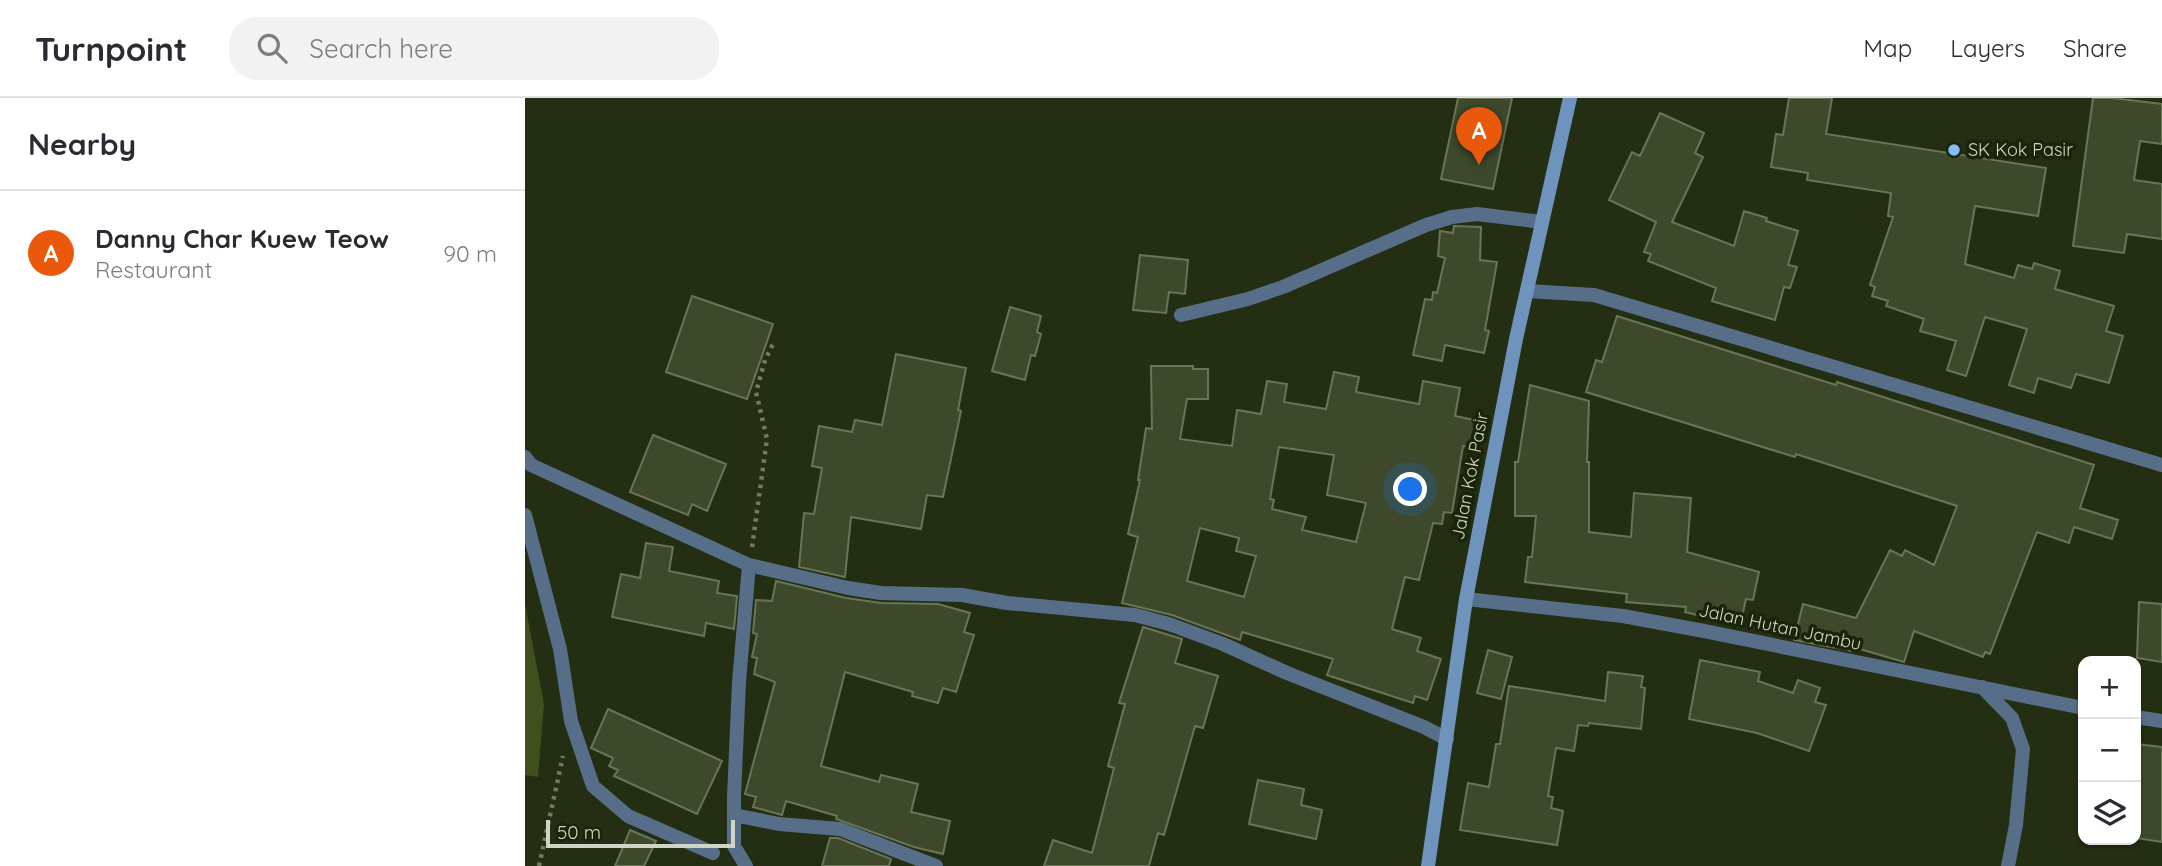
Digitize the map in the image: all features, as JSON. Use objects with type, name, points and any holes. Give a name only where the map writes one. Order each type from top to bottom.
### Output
[{"type":"street","name":"Jalan Kok Pasir","points":[[1428,866],[1466,599],[1527,291],[1570,98]]},
{"type":"street","points":[[1181,315],[1248,299],[1283,287],[1426,225],[1452,217],[1477,214],[1542,222]]},
{"type":"street","points":[[1527,291],[1594,295],[2162,465]]},
{"type":"street","points":[[527,464],[750,565],[881,593],[962,595],[1007,603],[1135,615],[1223,644],[1287,673],[1425,727],[1447,739]]},
{"type":"street","points":[[525,515],[560,649],[571,721],[593,786],[628,816],[713,853]]},
{"type":"street","points":[[746,866],[734,846],[734,815],[739,670],[750,565]]},
{"type":"street","name":"Jalan Hutan Jambu","points":[[1466,599],[1623,616],[2078,707]]},
{"type":"street","points":[[1981,686],[2012,718],[2023,749],[2016,825],[2008,866]]},
{"type":"street","points":[[2141,718],[2162,721]]},
{"type":"street","points":[[734,815],[779,824],[840,829],[936,866]]},
{"type":"path","points":[[750,565],[768,439],[756,392],[765,360],[773,344]]},
{"type":"path","points":[[539,866],[571,721]]},
{"type":"green space","points":[[525,604],[544,704],[538,777],[525,775]]},
{"type":"building","points":[[1458,98],[1512,98],[1493,189],[1441,179]]},
{"type":"building","points":[[1789,98],[1832,98],[1826,134],[2046,168],[2038,216],[1975,206],[1965,264],[2014,278],[2018,265],[2032,269],[2034,263],[2060,271],[2055,289],[2114,306],[2106,331],[2123,336],[2109,383],[2076,374],[2071,388],[2038,378],[2034,393],[2009,385],[2027,329],[1985,317],[1966,376],[1947,370],[1956,341],[1920,331],[1924,319],[1886,306],[1888,301],[1872,296],[1875,287],[1870,285],[1893,217],[1888,216],[1891,193],[1807,180],[1808,173],[1771,167],[1776,134],[1783,135]]},
{"type":"building","points":[[2093,98],[2162,104],[2162,144],[2140,141],[2134,180],[2162,184],[2162,239],[2127,234],[2124,253],[2073,246]]},
{"type":"building","points":[[1660,113],[1704,133],[1695,153],[1703,157],[1672,222],[1734,246],[1744,211],[1798,231],[1788,265],[1797,267],[1790,288],[1784,287],[1775,320],[1712,301],[1716,288],[1648,261],[1651,254],[1644,252],[1656,222],[1609,200],[1632,152],[1640,156]]},
{"type":"building","points":[[1454,226],[1481,227],[1480,260],[1497,262],[1485,330],[1489,331],[1484,353],[1445,345],[1442,361],[1413,355],[1425,299],[1432,300],[1433,292],[1437,293],[1445,258],[1438,256],[1440,231],[1453,233]]},
{"type":"building","points":[[1140,255],[1188,260],[1185,294],[1169,292],[1166,313],[1133,310]]},
{"type":"building","points":[[692,296],[773,324],[747,399],[666,372]]},
{"type":"building","points":[[1010,307],[1041,316],[1037,332],[1041,334],[1035,356],[1031,355],[1025,380],[992,371]]},
{"type":"building","points":[[1617,316],[1836,385],[1837,382],[2094,465],[2080,508],[2118,520],[2112,539],[2074,527],[2069,543],[2037,532],[1990,654],[1985,652],[1983,657],[1914,631],[1904,662],[1853,647],[1852,651],[1794,640],[1803,604],[1856,618],[1890,550],[1902,556],[1905,550],[1934,565],[1957,506],[1796,454],[1795,457],[1586,392],[1596,360],[1602,362]]},
{"type":"building","points":[[896,354],[966,368],[958,410],[961,411],[943,497],[927,495],[921,529],[851,517],[845,577],[799,567],[804,513],[814,514],[822,468],[812,466],[819,426],[852,432],[855,420],[882,425]]},
{"type":"building","points":[[1151,366],[1193,366],[1193,369],[1208,369],[1208,399],[1187,399],[1180,439],[1232,446],[1237,410],[1261,414],[1267,381],[1287,384],[1284,402],[1326,409],[1334,372],[1359,377],[1356,392],[1419,404],[1423,381],[1460,388],[1455,416],[1479,421],[1474,448],[1463,446],[1452,513],[1444,512],[1442,524],[1433,523],[1419,580],[1405,577],[1392,629],[1421,638],[1417,651],[1441,659],[1427,700],[1415,696],[1413,703],[1327,675],[1333,659],[1242,632],[1240,640],[1172,615],[1122,603],[1138,537],[1128,534],[1140,480],[1146,428],[1152,429]],"holes":[[[1279,447],[1334,455],[1327,495],[1366,503],[1356,542],[1302,530],[1306,517],[1272,509],[1274,500],[1270,499]],[[1200,528],[1239,538],[1236,551],[1256,556],[1244,597],[1187,581]]]},
{"type":"building","points":[[1530,385],[1589,401],[1589,532],[1631,537],[1634,493],[1691,498],[1687,552],[1759,572],[1753,600],[1746,599],[1740,626],[1685,612],[1686,607],[1626,602],[1627,594],[1525,582],[1528,557],[1532,557],[1536,516],[1515,516],[1515,462],[1518,462]]},
{"type":"building","points":[[653,435],[726,464],[707,511],[692,504],[688,515],[630,492]]},
{"type":"building","points":[[646,543],[673,547],[669,571],[719,581],[717,593],[737,596],[734,629],[706,623],[704,636],[612,617],[621,574],[640,578]]},
{"type":"building","points":[[776,581],[846,598],[881,603],[938,604],[970,613],[964,632],[974,635],[956,692],[943,688],[938,703],[912,696],[913,692],[845,672],[821,766],[879,782],[881,775],[918,784],[911,812],[950,821],[943,854],[914,847],[836,819],[837,816],[786,801],[782,815],[753,807],[756,797],[745,794],[775,682],[754,674],[757,658],[752,657],[757,634],[753,633],[756,600],[772,601]]},
{"type":"building","points":[[2139,602],[2162,604],[2162,662],[2137,656]]},
{"type":"building","points":[[1143,627],[1182,639],[1175,663],[1218,676],[1203,728],[1195,726],[1164,835],[1158,833],[1149,866],[1044,866],[1053,840],[1092,853],[1114,768],[1108,766],[1125,704],[1119,703]]},
{"type":"building","points":[[1488,650],[1512,657],[1501,699],[1477,693]]},
{"type":"building","points":[[1700,660],[1760,672],[1758,681],[1793,693],[1798,680],[1820,688],[1815,702],[1826,705],[1809,751],[1757,733],[1689,719]]},
{"type":"building","points":[[1608,672],[1643,676],[1641,687],[1645,688],[1641,729],[1589,723],[1588,726],[1578,725],[1574,751],[1556,748],[1548,796],[1553,797],[1551,808],[1563,811],[1557,845],[1460,830],[1468,783],[1489,787],[1496,744],[1500,744],[1509,686],[1605,701]]},
{"type":"building","points":[[608,709],[722,761],[697,814],[614,776],[618,770],[609,766],[613,758],[591,748]]},
{"type":"building","points":[[2141,745],[2162,747],[2162,842],[2141,839]]},
{"type":"building","points":[[1258,780],[1304,789],[1301,805],[1322,810],[1316,839],[1249,824]]},
{"type":"building","points":[[630,830],[656,841],[644,866],[615,866]]},
{"type":"building","points":[[830,838],[838,838],[891,859],[889,866],[822,866]]},
{"type":"place","name":"SK Kok Pasir","points":[[1954,150]]},
{"type":"place","name":"Danny Char Kuew Teow","points":[[1479,165]]}]
